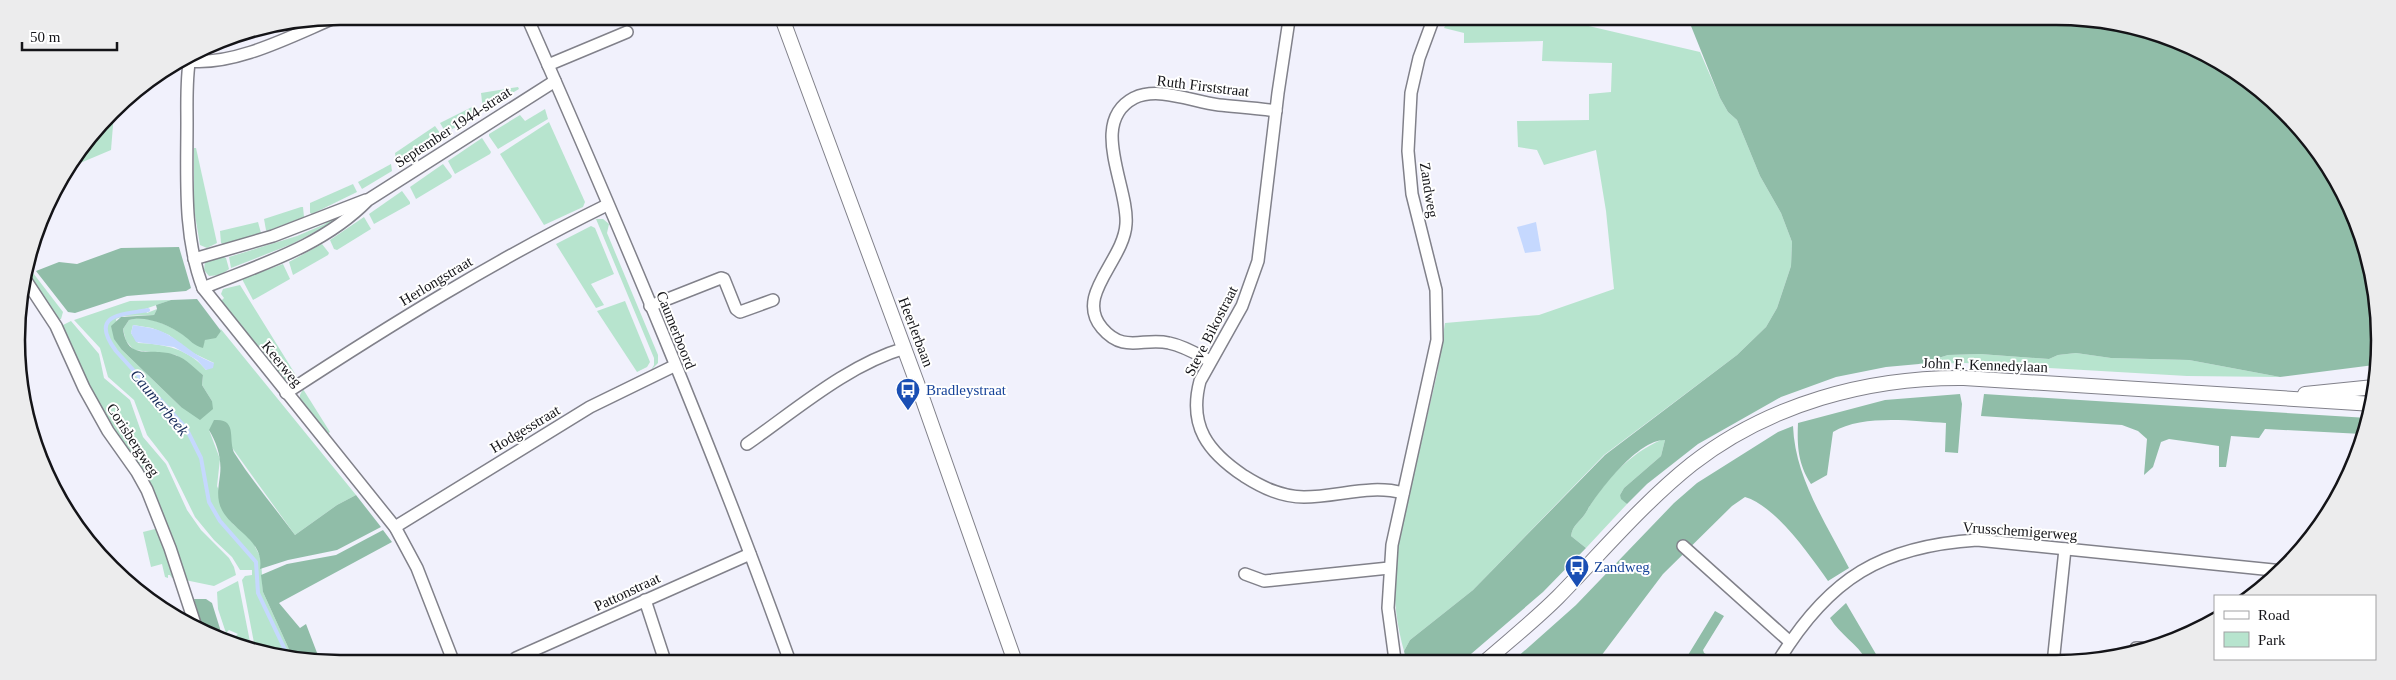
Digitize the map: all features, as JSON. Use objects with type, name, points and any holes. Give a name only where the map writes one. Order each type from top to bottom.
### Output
[{"type":"street","name":"Caumerboord","points":[[530,25],[585,148],[650,306],[750,554],[788,655]]},
{"type":"street","name":"Heerlerbaan","points":[[785,25],[904,348],[1013,655]]},
{"type":"street","name":"Steve Bikostraat","points":[[1288,25],[1276,110],[1261,241],[1253,280],[1242,306],[1210,361],[1197,392],[1197,416],[1209,446],[1224,463],[1267,490],[1293,497],[1376,489],[1403,493]]},
{"type":"street","name":"Zandweg","points":[[1394,655],[1388,608],[1389,568],[1403,493],[1437,340],[1436,290],[1412,194],[1408,142],[1411,93],[1431,25]]},
{"type":"street","points":[[195,60],[205,63],[226,60],[311,27]]},
{"type":"street","points":[[548,65],[627,32]]},
{"type":"street","name":"Keerweg","points":[[190,63],[187,144],[188,221],[194,259],[203,288],[286,394],[395,527],[417,568],[451,655]]},
{"type":"street","name":"September 1944-straat","points":[[194,259],[273,236],[368,200],[555,80]]},
{"type":"street","name":"Ruth Firststraat","points":[[1210,361],[1183,347],[1168,342],[1134,344],[1117,340],[1104,330],[1096,318],[1094,297],[1096,288],[1120,250],[1126,224],[1126,208],[1112,144],[1112,128],[1120,109],[1134,98],[1144,95],[1165,95],[1220,105],[1276,110]]},
{"type":"street","name":"September 1944-straat","points":[[203,288],[289,254],[323,236],[351,218],[368,200]]},
{"type":"street","name":"Herlongstraat","points":[[286,394],[463,281],[547,234],[607,205]]},
{"type":"street","points":[[650,306],[720,278],[724,279],[736,309],[740,312],[773,300]]},
{"type":"street","name":"Corisbergweg","points":[[30,286],[59,332],[84,388],[108,431],[137,472],[147,490],[170,548],[193,619]]},
{"type":"street","points":[[747,444],[858,366],[884,354],[904,348]]},
{"type":"street","name":"Hodgesstraat","points":[[395,527],[590,407],[674,366]]},
{"type":"street","name":"John F. Kennedylaan","points":[[1493,655],[1555,599],[1654,497],[1687,468],[1714,449],[1757,424],[1809,402],[1841,392],[1888,383],[1945,378],[2364,403]]},
{"type":"street","name":"John F. Kennedylaan","points":[[2279,397],[2367,388]]},
{"type":"street","name":"Vrusschemigerweg","points":[[1782,655],[1810,615],[1831,592],[1855,574],[1899,553],[1946,542],[1977,540],[2273,569]]},
{"type":"street","points":[[1683,546],[1790,642]]},
{"type":"street","points":[[2054,655],[2065,549]]},
{"type":"street","name":"Pattonstraat","points":[[523,655],[750,554]]},
{"type":"street","points":[[1245,574],[1264,581],[1389,568]]},
{"type":"street","points":[[645,600],[663,655]]},
{"type":"green space","points":[[1446,25],[1584,25],[1700,52],[1720,98],[1728,112],[1737,120],[1760,176],[1781,213],[1792,242],[1791,266],[1777,308],[1766,327],[1737,355],[1604,455],[1473,590],[1410,640],[1404,651],[1395,604],[1395,556],[1437,374],[1445,323],[1539,315],[1614,289],[1606,211],[1596,150],[1544,165],[1537,150],[1518,147],[1517,121],[1589,120],[1589,94],[1611,92],[1612,63],[1542,61],[1543,41],[1464,43],[1464,33],[1444,28]]},
{"type":"green space","points":[[1691,25],[2077,26],[2117,31],[2177,49],[2214,67],[2264,103],[2306,148],[2329,183],[2347,219],[2365,279],[2370,319],[2370,366],[2280,377],[2189,360],[2111,358],[2076,353],[2058,355],[2049,359],[1980,354],[1948,355],[1919,364],[1886,367],[1836,377],[1781,397],[1698,444],[1647,484],[1627,504],[1621,499],[1620,495],[1624,488],[1661,456],[1665,440],[1654,442],[1643,448],[1631,457],[1608,481],[1575,526],[1571,536],[1586,548],[1543,592],[1470,655],[1405,655],[1404,651],[1410,640],[1473,590],[1605,455],[1737,355],[1766,327],[1777,308],[1791,266],[1792,242],[1781,213],[1760,176],[1737,120],[1728,112],[1720,98]]},
{"type":"green space","points":[[518,87],[519,89],[483,110],[481,93]]},
{"type":"green space","points":[[474,106],[477,114],[446,133],[440,123]]},
{"type":"green space","points":[[545,109],[548,119],[498,149],[489,136],[489,134],[520,115],[525,121]]},
{"type":"green space","points":[[113,121],[111,150],[79,163]]},
{"type":"green space","points":[[549,122],[585,202],[583,207],[544,225],[500,154]]},
{"type":"green space","points":[[435,126],[443,137],[397,166],[395,153]]},
{"type":"green space","points":[[482,138],[491,152],[490,154],[455,174],[448,161]]},
{"type":"green space","points":[[194,148],[196,148],[217,243],[207,248],[200,245],[194,209]]},
{"type":"green space","points":[[391,164],[392,171],[362,189],[358,182]]},
{"type":"green space","points":[[443,164],[452,176],[451,178],[416,199],[410,187]]},
{"type":"green space","points":[[353,184],[357,192],[312,214],[310,213],[310,203]]},
{"type":"green space","points":[[402,191],[410,204],[374,224],[369,214]]},
{"type":"green space","points":[[303,207],[304,217],[266,230],[264,219]]},
{"type":"green space","points":[[346,209],[335,225],[326,226],[292,244],[231,268],[229,257],[297,236],[325,224],[332,216]]},
{"type":"green space","points":[[364,217],[371,229],[337,250],[334,249],[330,240]]},
{"type":"green space","points":[[596,219],[603,219],[609,224],[607,233],[658,355],[658,363],[651,370],[654,365],[654,358]]},
{"type":"green space","points":[[258,222],[261,233],[221,243],[220,231]]},
{"type":"green space","points":[[591,226],[595,228],[614,274],[591,284],[604,305],[596,308],[556,244]]},
{"type":"green space","points":[[322,244],[329,253],[328,255],[293,275],[289,262]]},
{"type":"green space","points":[[179,247],[191,288],[186,291],[127,296],[75,313],[68,312],[36,271],[59,262],[77,264],[121,248]]},
{"type":"green space","points":[[221,256],[226,258],[229,269],[221,275],[209,276],[204,270],[205,262]]},
{"type":"green space","points":[[283,264],[290,279],[253,300],[242,279]]},
{"type":"green space","points":[[33,272],[63,312],[61,319],[58,320],[31,280]]},
{"type":"green space","points":[[240,285],[297,377],[291,380],[282,378],[221,301],[224,298],[221,294],[223,289]]},
{"type":"green space","points":[[197,299],[221,331],[216,338],[205,340],[203,348],[171,328],[150,320],[129,320],[123,329],[126,340],[135,350],[175,355],[187,361],[203,375],[202,385],[212,401],[213,409],[200,420],[181,407],[122,350],[114,339],[111,326],[121,317],[154,315],[157,309],[156,305],[171,300]]},
{"type":"green space","points":[[171,300],[145,309],[147,313],[157,309],[154,315],[124,316],[116,319],[122,350],[181,407],[212,401],[202,385],[203,375],[176,355],[134,350],[126,341],[123,329],[129,320],[148,319],[177,331],[202,346],[205,340],[221,331],[220,328],[356,495],[337,505],[295,535],[233,449],[209,430],[220,459],[217,486],[233,524],[250,537],[261,558],[263,592],[290,651],[254,643],[242,580],[245,576],[252,575],[252,570],[240,570],[232,557],[214,540],[195,517],[168,462],[147,435],[134,400],[108,377],[100,348],[74,320],[130,301]],"holes":[[[133,325],[152,328],[169,335],[191,352],[214,363],[206,370],[184,352],[167,346],[138,343],[131,333]]]},
{"type":"green space","points":[[625,301],[650,362],[647,367],[637,372],[597,311]]},
{"type":"green space","points":[[71,321],[99,354],[104,378],[130,400],[143,437],[166,464],[187,510],[201,530],[229,558],[236,575],[214,586],[185,580],[113,430],[92,394],[61,326]]},
{"type":"green space","points":[[2076,353],[2111,358],[2189,360],[2280,377],[2187,376],[1965,363],[1919,364],[1948,355],[1980,354],[2049,359],[2058,355]]},
{"type":"green space","points":[[303,389],[330,432],[327,434],[300,399]]},
{"type":"green space","points":[[1960,394],[1962,404],[1958,453],[1945,452],[1946,423],[1888,420],[1858,423],[1845,426],[1833,432],[1827,475],[1811,484],[1803,469],[1799,455],[1798,423],[1885,400]]},
{"type":"green space","points":[[1984,394],[2361,418],[2356,434],[2265,429],[2259,438],[2231,436],[2226,467],[2219,467],[2219,446],[2169,439],[2161,442],[2153,467],[2144,475],[2147,439],[2138,431],[2122,425],[1981,416]]},
{"type":"green space","points":[[214,420],[222,420],[230,426],[235,454],[295,535],[337,505],[356,495],[381,527],[337,550],[288,560],[260,569],[260,558],[257,549],[229,519],[219,502],[220,457],[209,430]]},
{"type":"green space","points":[[1793,426],[1799,464],[1813,500],[1849,568],[1828,581],[1802,546],[1780,521],[1769,510],[1745,497],[1732,506],[1663,574],[1602,655],[1520,655],[1576,605],[1674,503],[1697,483],[1778,432]]},
{"type":"green space","points":[[1661,440],[1665,440],[1661,456],[1624,488],[1620,495],[1627,504],[1586,548],[1571,536],[1575,526],[1617,471],[1637,454]]},
{"type":"green space","points":[[159,528],[176,576],[172,578],[170,575],[168,575],[168,578],[165,577],[162,564],[151,567],[143,532]]},
{"type":"green space","points":[[383,530],[392,542],[279,603],[300,628],[306,624],[317,654],[290,651],[263,592],[261,575],[287,564],[336,555]]},
{"type":"green space","points":[[238,581],[250,641],[235,637],[238,634],[229,630],[226,633],[218,609],[217,592]]},
{"type":"green space","points":[[194,599],[206,599],[212,603],[221,632],[201,623]]},
{"type":"green space","points":[[1846,603],[1876,655],[1863,655],[1830,618]]},
{"type":"green space","points":[[1715,611],[1724,616],[1703,650],[1708,655],[1688,655]]},
{"type":"water","points":[[1536,222],[1541,251],[1525,253],[1517,227]]},
{"type":"water","points":[[133,325],[155,329],[167,334],[214,363],[213,368],[206,370],[197,360],[174,347],[136,342],[131,333]]},
{"type":"waterway","name":"Caumerbeek","points":[[148,310],[112,318],[107,323],[108,339],[116,351],[186,428],[201,458],[209,502],[220,521],[256,562],[258,593],[285,650]]},
{"type":"place","name":"Bradleystraat","points":[[908,411]]},
{"type":"place","name":"Zandweg","points":[[1577,588]]}]
